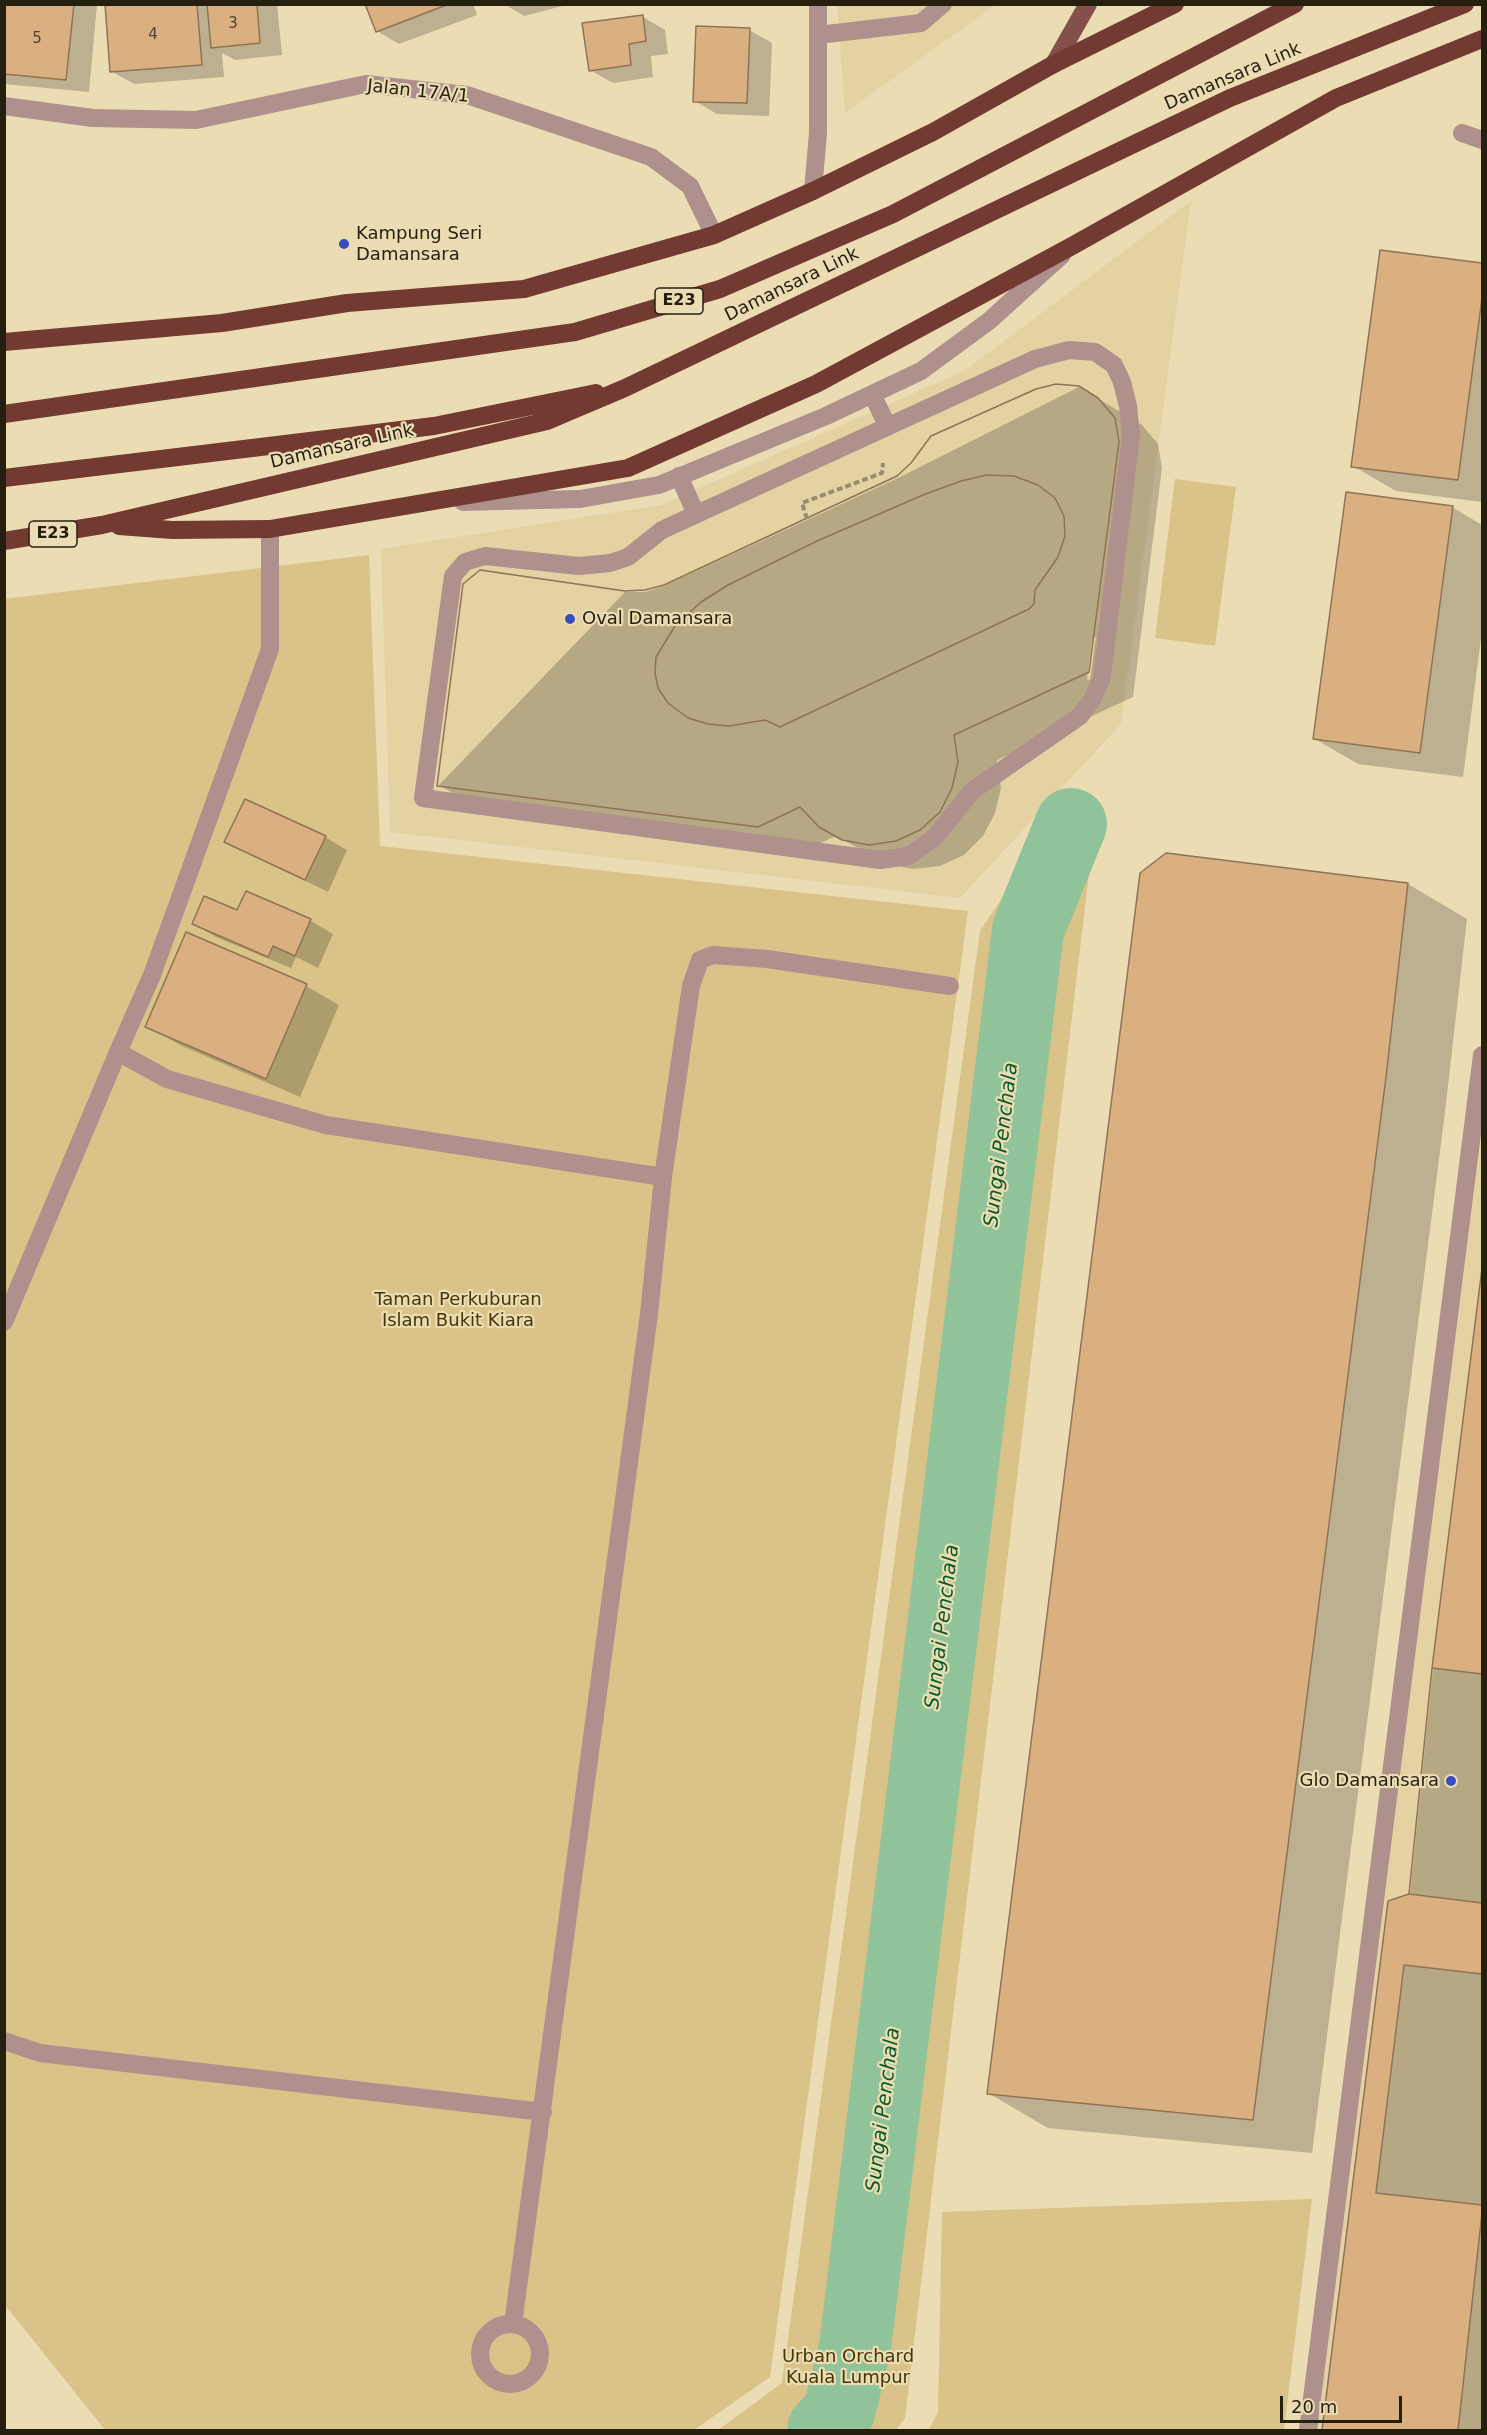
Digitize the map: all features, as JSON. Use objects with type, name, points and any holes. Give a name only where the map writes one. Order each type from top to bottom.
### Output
[{"type":"highway","points":[[4,342],[222,322],[347,303],[524,289],[714,235],[933,132],[1054,64],[1175,4]]},
{"type":"highway","name":"Damansara Link","points":[[4,414],[575,332],[720,288],[893,214],[1295,4]]},
{"type":"highway","name":"Damansara Link","points":[[4,541],[102,525],[547,420],[625,388],[1230,98],[1465,4]]},
{"type":"highway","points":[[102,525],[172,530],[270,529],[628,468],[816,384],[1072,246],[1336,98],[1482,39]]},
{"type":"highway","points":[[4,478],[434,426],[625,388]]},
{"type":"main road","points":[[1054,64],[1088,4]]},
{"type":"street","points":[[813,190],[818,133],[818,4]]},
{"type":"street","points":[[818,35],[921,23],[943,4]]},
{"type":"street","name":"Jalan 17A/1","points":[[4,106],[93,118],[196,120],[366,84],[467,95],[651,157],[690,186],[714,235]]},
{"type":"street","points":[[1462,133],[1482,140]]},
{"type":"street","points":[[422,503],[580,499],[658,485],[679,477],[921,371],[989,321],[1072,246]]},
{"type":"street","points":[[1069,350],[1095,352],[1114,364],[1122,382],[1131,435],[1102,677],[1093,698],[1080,716],[972,791],[936,837],[909,856],[880,860],[423,798],[453,576],[465,562],[485,556],[494,556],[579,566],[609,563],[628,557],[662,530],[696,514],[1035,359],[1069,350]]},
{"type":"street","points":[[872,394],[888,427]]},
{"type":"street","points":[[679,477],[696,514]]},
{"type":"street","points":[[4,1322],[152,975],[270,649],[270,529]]},
{"type":"street","points":[[513,2324],[649,1314],[663,1177],[691,986],[700,960],[713,955],[766,959],[950,986]]},
{"type":"street","points":[[118,1052],[167,1078],[326,1125],[663,1177]]},
{"type":"street","points":[[1308,2430],[1482,1055]]},
{"type":"street","points":[[4,2042],[40,2053],[543,2112]]},
{"type":"shaded area","points":[[837,4],[995,5],[845,113]]},
{"type":"shaded area","points":[[1191,201],[1121,724],[960,898],[390,832],[381,549],[661,505],[964,371]]},
{"type":"shaded area","name":"Glo Damansara","points":[[1482,1130],[1482,2430],[1316,2430],[1361,2078]]},
{"type":"green space","points":[[1175,479],[1236,487],[1215,646],[1155,638]]},
{"type":"green space","name":"Taman Perkuburan Islam Bukit Kiara","points":[[369,555],[380,846],[968,911],[770,2377],[694,2430],[105,2430],[5,2305],[4,599]]},
{"type":"green space","name":"Urban Orchard Kuala Lumpur","points":[[1033,851],[1091,857],[905,2418],[896,2430],[718,2430],[782,2383],[980,931]]},
{"type":"green space","points":[[1312,2199],[1284,2430],[929,2430],[938,2412],[942,2212]]},
{"type":"building","points":[[4,4],[74,4],[66,80],[4,74]]},
{"type":"building","points":[[105,4],[197,4],[202,65],[110,72]]},
{"type":"building","points":[[207,4],[257,4],[260,43],[211,48]]},
{"type":"building","points":[[365,4],[449,4],[376,32]]},
{"type":"building","points":[[643,15],[646,41],[629,44],[631,65],[589,71],[582,23]]},
{"type":"building","points":[[696,26],[750,28],[747,103],[693,102]]},
{"type":"building","points":[[1380,250],[1482,263],[1482,298],[1458,480],[1351,467]]},
{"type":"building","name":"Oval Damansara","points":[[1056,384],[1079,386],[1098,398],[1115,418],[1119,442],[1089,672],[954,735],[958,762],[952,788],[940,812],[920,830],[896,841],[869,845],[842,840],[819,827],[800,807],[758,827],[437,786],[463,584],[480,570],[625,591],[645,590],[664,585],[897,476],[911,463],[931,436],[1036,389]],"holes":[[[987,475],[1014,476],[1038,485],[1055,498],[1064,516],[1065,536],[1058,557],[1035,590],[1034,604],[1029,609],[780,727],[765,720],[729,726],[708,724],[688,718],[668,703],[658,688],[655,673],[656,657],[675,626],[701,602],[728,585],[817,541],[923,495],[961,481]]]},
{"type":"building","name":"Oval Damansara","points":[[1056,384],[1079,386],[1098,398],[1115,418],[1119,442],[1089,672],[954,735],[958,762],[952,788],[940,812],[920,830],[896,841],[869,845],[842,840],[819,827],[800,807],[758,827],[437,786],[463,584],[480,570],[625,591],[645,590],[664,585],[897,476],[911,463],[931,436],[1036,389]]},
{"type":"building","points":[[987,475],[1014,476],[1038,485],[1055,498],[1064,516],[1065,536],[1058,557],[1035,590],[1034,604],[1029,609],[780,727],[765,720],[729,726],[708,724],[688,718],[668,703],[658,688],[655,673],[656,657],[675,626],[701,602],[728,585],[817,541],[923,495],[961,481]]},
{"type":"building","points":[[1346,492],[1453,506],[1420,753],[1313,739]]},
{"type":"building","points":[[245,799],[326,836],[305,880],[224,842]]},
{"type":"building","points":[[1166,853],[1408,883],[1386,1077],[1253,2120],[987,2094],[1140,873]]},
{"type":"building","points":[[246,891],[311,919],[295,956],[273,946],[268,957],[192,924],[204,896],[237,910]]},
{"type":"building","points":[[186,932],[307,984],[266,1079],[145,1027]]},
{"type":"building","name":"Glo Damansara","points":[[1482,1268],[1482,2213],[1458,2430],[1322,2430],[1388,1901],[1409,1894],[1432,1668]]},
{"type":"building","points":[[1432,1668],[1482,1674],[1482,1903],[1409,1894]]},
{"type":"building","points":[[1404,1965],[1482,1974],[1482,2205],[1376,2193]]},
{"type":"waterway","name":"Sungai Penchala","points":[[823,2430],[839,2412],[855,2347],[1028,930],[1071,824]]},
{"type":"place","name":"Kampung Seri Damansara","points":[[344,244]]},
{"type":"place","name":"Oval Damansara","points":[[570,619]]},
{"type":"place","name":"Glo Damansara","points":[[1451,1781]]}]
